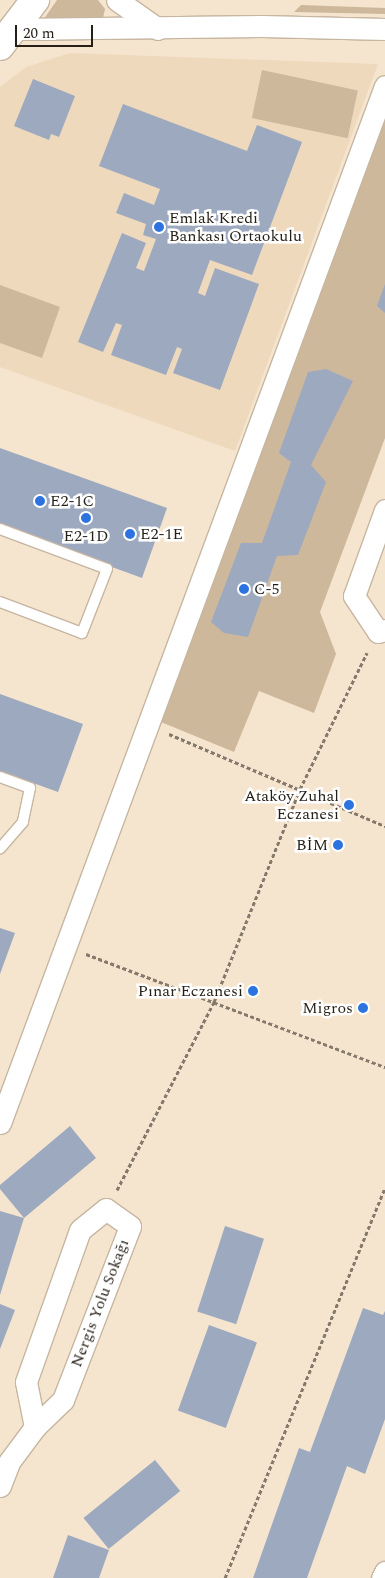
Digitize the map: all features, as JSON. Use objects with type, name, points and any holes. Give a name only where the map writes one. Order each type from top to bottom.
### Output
[{"type":"street","points":[[4,35],[35,0]]},
{"type":"street","points":[[117,0],[158,29]]},
{"type":"street","points":[[4,35],[262,26],[385,29]]},
{"type":"street","points":[[0,1123],[385,86]]},
{"type":"street","points":[[381,631],[354,596],[385,510]]},
{"type":"street","points":[[0,1486],[9,1462],[35,1427],[26,1382],[80,1230],[106,1209]]},
{"type":"street","name":"Nergis Yolu Sokağı","points":[[35,1427],[63,1400],[130,1226],[106,1209]]},
{"type":"street","points":[[382,1578],[385,1572]]},
{"type":"lane","points":[[0,529],[107,569],[82,633],[0,602]]},
{"type":"lane","points":[[0,777],[30,788],[23,822],[0,848]]},
{"type":"path","points":[[106,1209],[214,1002],[300,790],[381,631]]},
{"type":"path","points":[[148,724],[385,826]]},
{"type":"path","points":[[66,947],[385,1067]]},
{"type":"path","points":[[224,1578],[385,1188]]},
{"type":"shaded area","points":[[57,0],[98,0],[105,9],[103,18],[41,23]]},
{"type":"shaded area","points":[[301,5],[385,8],[385,14],[294,12]]},
{"type":"shaded area","name":"Emlak Kredi Bankası Ortaokulu","points":[[70,53],[378,64],[235,451],[0,367],[0,87],[26,67]]},
{"type":"shaded area","points":[[262,70],[358,90],[348,138],[252,118]]},
{"type":"shaded area","points":[[385,110],[385,438],[320,612],[336,654],[314,713],[259,691],[234,752],[156,720]]},
{"type":"shaded area","points":[[0,285],[60,307],[42,358],[0,343]]},
{"type":"building","points":[[33,79],[75,96],[59,137],[51,134],[49,140],[14,126]]},
{"type":"building","points":[[123,104],[247,151],[257,125],[302,142],[252,275],[210,260],[198,293],[205,296],[215,268],[259,284],[220,390],[173,373],[182,349],[177,347],[166,375],[111,355],[122,325],[116,323],[103,352],[78,342],[122,233],[146,243],[136,268],[144,271],[156,239],[143,235],[146,224],[116,213],[124,193],[154,205],[160,189],[99,166]]},
{"type":"building","points":[[385,284],[385,313],[377,306]]},
{"type":"building","points":[[326,369],[353,381],[311,465],[326,482],[298,555],[277,556],[248,637],[224,633],[211,622],[241,543],[262,543],[291,462],[279,453],[308,372]]},
{"type":"building","points":[[0,448],[167,508],[142,578],[0,526]]},
{"type":"building","points":[[0,694],[83,724],[58,792],[0,771]]},
{"type":"building","points":[[0,928],[15,933],[0,974]]},
{"type":"building","points":[[70,1126],[96,1158],[24,1218],[0,1189],[0,1185]]},
{"type":"building","points":[[0,1211],[24,1218],[0,1295]]},
{"type":"building","points":[[225,1226],[264,1239],[236,1324],[197,1312]]},
{"type":"building","points":[[0,1304],[15,1310],[0,1349]]},
{"type":"building","points":[[363,1308],[383,1315],[385,1311],[385,1419],[365,1474],[347,1466],[307,1578],[253,1578],[299,1448],[310,1452]]},
{"type":"building","points":[[209,1325],[257,1342],[226,1428],[178,1411]]},
{"type":"building","points":[[155,1460],[180,1491],[109,1549],[84,1518]]},
{"type":"building","points":[[68,1535],[109,1550],[99,1578],[53,1578]]},
{"type":"place","name":"Emlak Kredi Bankası Ortaokulu","points":[[159,227]]},
{"type":"place","name":"E2-1C","points":[[40,501]]},
{"type":"place","name":"E2-1D","points":[[86,518]]},
{"type":"place","name":"E2-1E","points":[[130,534]]},
{"type":"place","name":"C-5","points":[[244,589]]},
{"type":"place","name":"Ataköy Zuhal Eczanesi","points":[[349,805]]},
{"type":"place","name":"BİM","points":[[338,845]]},
{"type":"place","name":"Pınar Eczanesi","points":[[253,991]]},
{"type":"place","name":"Migros","points":[[363,1008]]}]
